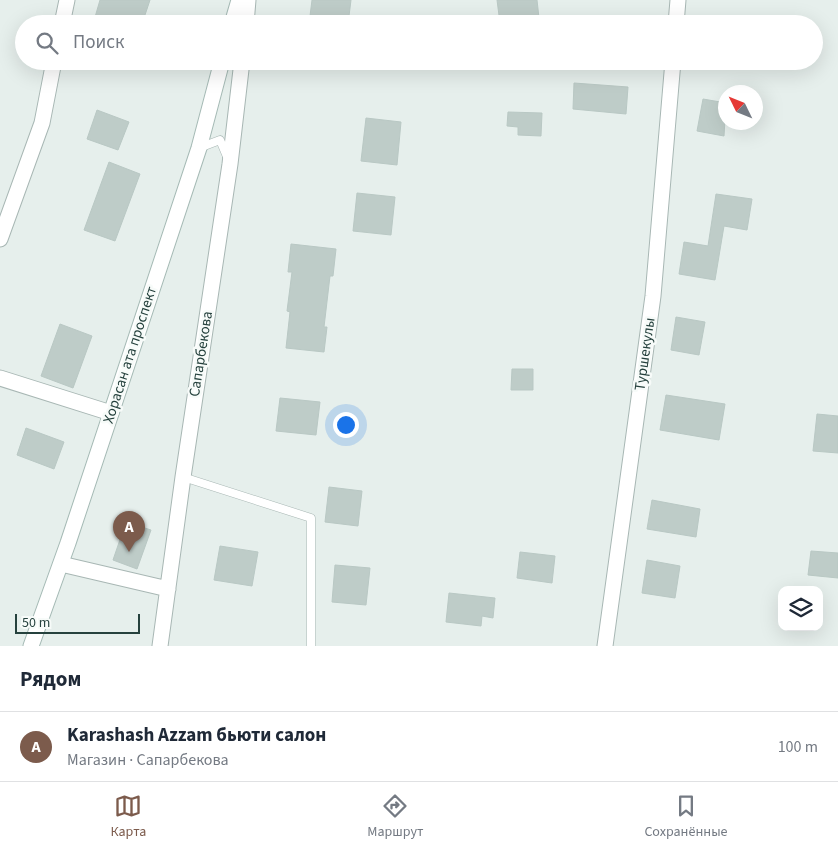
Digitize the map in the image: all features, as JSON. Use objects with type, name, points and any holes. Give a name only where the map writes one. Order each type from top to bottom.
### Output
[{"type":"street","points":[[64,15],[67,0]]},
{"type":"street","points":[[235,15],[239,0]]},
{"type":"street","points":[[247,15],[248,0]]},
{"type":"street","points":[[677,15],[678,0]]},
{"type":"street","points":[[0,239],[42,123],[52,70]]},
{"type":"street","name":"Хорасан ата проспект","points":[[32,646],[199,148],[220,70]]},
{"type":"street","name":"Сапарбекова","points":[[160,646],[183,477],[230,164],[241,70]]},
{"type":"street","name":"Туршекулы","points":[[605,646],[653,296],[672,70]]},
{"type":"street","points":[[0,378],[111,413]]},
{"type":"street","points":[[61,564],[168,589]]},
{"type":"lane","points":[[199,148],[220,140],[230,164]]},
{"type":"lane","points":[[183,477],[311,518],[311,646]]},
{"type":"building","points":[[100,0],[150,0],[145,15],[96,15]]},
{"type":"building","points":[[312,0],[351,0],[349,15],[310,15]]},
{"type":"building","points":[[497,0],[537,0],[539,15],[499,15]]},
{"type":"building","points":[[574,83],[628,87],[626,114],[573,109]]},
{"type":"building","points":[[703,99],[718,102],[718,130],[724,130],[724,136],[697,131]]},
{"type":"building","points":[[97,110],[129,122],[118,150],[87,139]]},
{"type":"building","points":[[508,112],[542,113],[541,136],[518,135],[518,127],[507,126]]},
{"type":"building","points":[[366,118],[401,122],[397,165],[361,161]]},
{"type":"building","points":[[109,162],[140,174],[115,241],[84,230]]},
{"type":"building","points":[[357,193],[395,197],[391,235],[353,231]]},
{"type":"building","points":[[716,194],[752,199],[747,230],[724,226],[715,280],[679,274],[684,242],[708,246]]},
{"type":"building","points":[[291,244],[336,249],[333,276],[330,276],[324,327],[327,327],[324,352],[286,348],[290,312],[287,311],[292,272],[288,272]]},
{"type":"building","points":[[676,317],[705,322],[699,355],[671,350]]},
{"type":"building","points":[[60,324],[92,336],[73,388],[41,376]]},
{"type":"building","points":[[512,369],[533,369],[533,390],[511,390]]},
{"type":"building","points":[[666,395],[725,404],[719,440],[660,430]]},
{"type":"building","points":[[280,398],[320,402],[316,435],[276,431]]},
{"type":"building","points":[[817,414],[838,416],[838,453],[813,451]]},
{"type":"building","points":[[26,428],[64,442],[54,469],[17,455]]},
{"type":"building","points":[[329,487],[362,491],[358,526],[325,522]]},
{"type":"building","points":[[652,500],[700,509],[696,537],[647,529]]},
{"type":"building","points":[[126,522],[151,530],[137,569],[113,560]]},
{"type":"building","points":[[220,546],[258,552],[252,586],[214,580]]},
{"type":"building","points":[[811,551],[838,553],[838,578],[808,575]]},
{"type":"building","points":[[520,552],[555,556],[552,583],[517,578]]},
{"type":"building","points":[[647,560],[680,566],[675,598],[642,593]]},
{"type":"building","points":[[335,565],[370,568],[366,605],[332,602]]},
{"type":"building","points":[[449,593],[495,598],[493,618],[482,616],[481,626],[446,622]]},
{"type":"place","name":"Karashash Azzam бьюти салон","points":[[129,552]]}]
